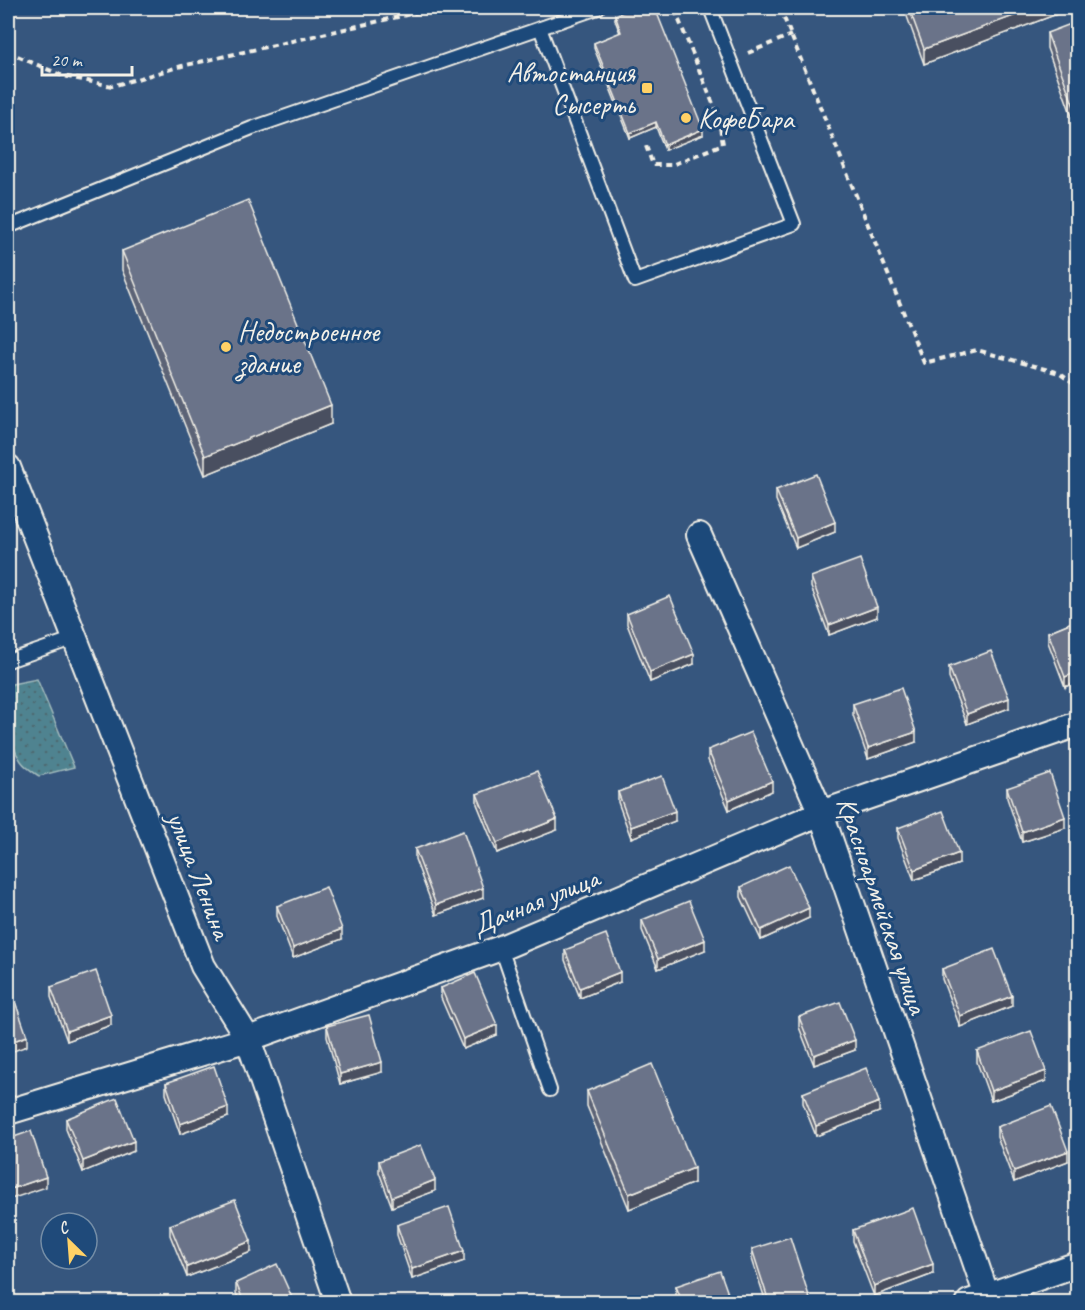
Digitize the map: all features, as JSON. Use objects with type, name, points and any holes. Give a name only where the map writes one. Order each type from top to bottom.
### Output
[{"type":"street","name":"улица Ленина","points":[[8,467],[203,966],[248,1039],[338,1302]]},
{"type":"street","name":"Красноармейская улица","points":[[699,535],[822,813],[981,1300]]},
{"type":"street","name":"Дачная улица","points":[[8,1112],[248,1039],[501,948],[822,813],[1077,724]]},
{"type":"street","points":[[981,1300],[1077,1264]]},
{"type":"lane","points":[[8,227],[252,128],[598,8]]},
{"type":"lane","points":[[540,28],[635,281],[794,224],[710,8]]},
{"type":"lane","points":[[8,661],[75,639]]},
{"type":"lane","points":[[501,948],[550,1090]]},
{"type":"path","points":[[8,52],[63,76],[112,86],[182,66],[436,8]]},
{"type":"path","points":[[645,146],[653,165],[672,165],[723,144],[718,116],[674,8]]},
{"type":"path","points":[[780,8],[924,363],[977,350],[1059,373],[1077,387]]},
{"type":"green space","points":[[37,679],[74,767],[39,776],[21,761],[17,754],[10,734],[7,712],[7,701],[12,684]]},
{"type":"building","name":"Автостанция Сысерть","points":[[633,8],[655,8],[703,129],[665,145],[656,122],[630,133],[594,43],[621,32],[615,15]]},
{"type":"building","points":[[909,8],[1035,8],[924,49]]},
{"type":"building","points":[[1076,22],[1077,27],[1077,115],[1047,33]]},
{"type":"building","name":"Недостроенное здание","points":[[248,200],[331,405],[205,456],[122,251]]},
{"type":"building","points":[[816,474],[835,522],[796,538],[776,490]]},
{"type":"building","points":[[860,559],[877,607],[829,625],[811,577]]},
{"type":"building","points":[[670,596],[694,654],[650,672],[627,614]]},
{"type":"building","points":[[1077,620],[1077,672],[1065,677],[1048,632]]},
{"type":"building","points":[[991,651],[1009,698],[967,714],[949,667]]},
{"type":"building","points":[[901,688],[916,732],[868,748],[853,704]]},
{"type":"building","points":[[751,732],[772,781],[729,800],[708,750]]},
{"type":"building","points":[[537,771],[557,819],[497,843],[477,794]]},
{"type":"building","points":[[1050,773],[1065,817],[1022,832],[1007,788]]},
{"type":"building","points":[[662,776],[675,811],[631,827],[618,792]]},
{"type":"building","points":[[943,811],[959,853],[914,870],[898,828]]},
{"type":"building","points":[[463,831],[483,888],[436,905],[415,849]]},
{"type":"building","points":[[789,865],[809,908],[761,930],[741,887]]},
{"type":"building","points":[[326,887],[342,929],[293,948],[277,906]]},
{"type":"building","points":[[689,901],[705,940],[658,959],[642,920]]},
{"type":"building","points":[[606,934],[620,972],[580,988],[565,950]]},
{"type":"building","points":[[994,949],[1012,996],[960,1016],[942,969]]},
{"type":"building","points":[[96,971],[111,1015],[67,1031],[51,987]]},
{"type":"building","points":[[475,973],[497,1025],[463,1039],[441,988]]},
{"type":"building","points":[[8,985],[27,1036],[8,1043]]},
{"type":"building","points":[[840,1002],[855,1040],[814,1055],[799,1017]]},
{"type":"building","points":[[369,1015],[382,1062],[340,1074],[327,1026]]},
{"type":"building","points":[[1031,1031],[1046,1071],[991,1091],[977,1051]]},
{"type":"building","points":[[652,1064],[694,1168],[629,1194],[587,1091]]},
{"type":"building","points":[[214,1066],[228,1107],[180,1124],[166,1083]]},
{"type":"building","points":[[866,1068],[879,1102],[816,1126],[803,1093]]},
{"type":"building","points":[[117,1098],[134,1141],[83,1161],[66,1119]]},
{"type":"building","points":[[1051,1106],[1068,1151],[1014,1171],[997,1127]]},
{"type":"building","points":[[31,1131],[46,1177],[8,1190],[8,1139]]},
{"type":"building","points":[[421,1145],[435,1180],[392,1197],[379,1161]]},
{"type":"building","points":[[235,1200],[251,1241],[187,1267],[170,1225]]},
{"type":"building","points":[[449,1207],[464,1251],[412,1269],[397,1225]]},
{"type":"building","points":[[913,1208],[933,1264],[874,1286],[853,1230]]},
{"type":"building","points":[[790,1237],[810,1299],[801,1302],[769,1302],[752,1249]]},
{"type":"building","points":[[277,1264],[294,1302],[244,1302],[236,1283]]},
{"type":"building","points":[[720,1271],[731,1302],[682,1302],[676,1286]]},
{"type":"place","name":"Автостанция Сысерть","points":[[647,88]]},
{"type":"place","name":"КофеБара","points":[[686,118]]},
{"type":"place","name":"Недостроенное здание","points":[[226,347]]}]
